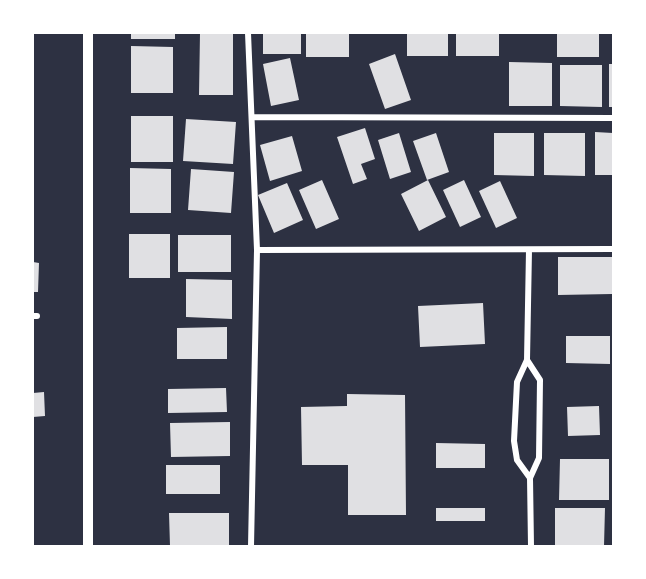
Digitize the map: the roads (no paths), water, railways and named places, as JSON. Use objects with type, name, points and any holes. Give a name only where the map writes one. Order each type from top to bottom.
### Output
[{"type":"street","points":[[88,33],[88,546]]},
{"type":"street","points":[[248,33],[257,250],[251,546]]},
{"type":"street","points":[[252,117],[613,118]]},
{"type":"street","points":[[257,250],[613,249]]},
{"type":"street","points":[[529,250],[527,360],[517,382],[514,441],[517,460],[530,478]]},
{"type":"street","points":[[527,360],[540,380],[539,458],[530,478],[531,546]]}]
